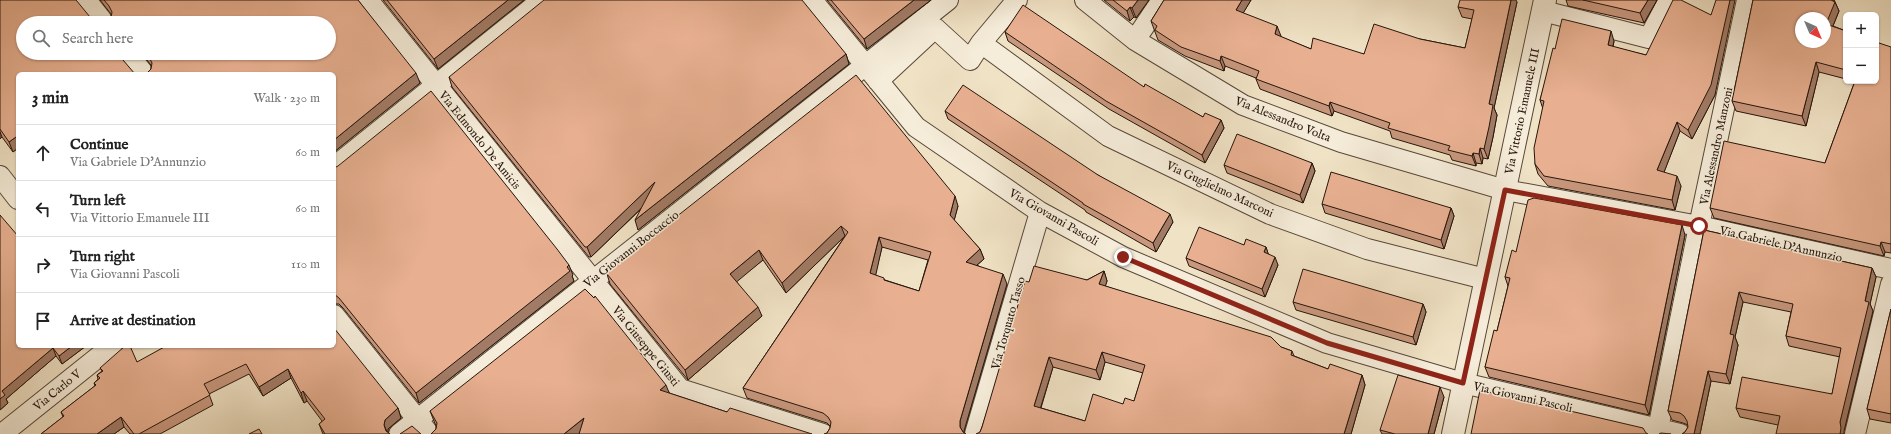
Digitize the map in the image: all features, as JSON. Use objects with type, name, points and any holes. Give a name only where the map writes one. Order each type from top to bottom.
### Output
[{"type":"street","points":[[86,0],[99,16]]},
{"type":"street","name":"Via Edmondo De Amicis","points":[[368,0],[592,280]]},
{"type":"street","points":[[336,165],[542,0]]},
{"type":"street","name":"Via Giovanni Pascoli","points":[[812,0],[916,127],[1040,212],[1123,257],[1327,343],[1463,383],[1658,432],[1680,434]]},
{"type":"street","name":"Via Giovanni Boccaccio","points":[[399,434],[424,427],[592,280],[948,0]]},
{"type":"street","points":[[878,81],[935,28],[970,60],[981,43],[1017,0]]},
{"type":"street","name":"Via Alessandro Volta","points":[[1085,0],[1135,40],[1243,105],[1341,142],[1505,190]]},
{"type":"street","points":[[1135,40],[1162,0]]},
{"type":"street","points":[[1544,6],[1649,38],[1669,0]]},
{"type":"street","name":"Via Alessandro Manzoni","points":[[1658,432],[1699,226],[1747,0]]},
{"type":"street","name":"Via Vittorio Emanuele III","points":[[1452,434],[1544,6]]},
{"type":"street","name":"Via Guglielmo Marconi","points":[[981,43],[1108,136],[1270,214],[1367,249],[1485,279]]},
{"type":"street","points":[[133,60],[142,72]]},
{"type":"street","points":[[0,176],[16,196]]},
{"type":"street","name":"Via Gabriele D'Annunzio","points":[[1505,190],[1699,226],[1891,269]]},
{"type":"street","name":"Via Torquato Tasso","points":[[975,434],[1040,212]]},
{"type":"street","name":"Via Giuseppe Giusti","points":[[592,280],[680,389],[823,434]]},
{"type":"street","points":[[1855,434],[1891,284]]},
{"type":"street","points":[[336,317],[424,427]]},
{"type":"street","name":"Via Carlo V","points":[[2,434],[110,348]]},
{"type":"building","points":[[0,0],[76,0],[89,16],[16,16],[16,60],[123,60],[133,72],[16,72],[16,137],[9,142],[0,129]]},
{"type":"building","points":[[104,0],[358,0],[416,73],[336,138],[336,72],[148,72],[151,69],[152,63],[150,60],[336,60],[336,16],[111,16],[112,12]]},
{"type":"building","points":[[387,0],[508,0],[434,59]]},
{"type":"building","points":[[544,0],[802,0],[846,54],[635,220],[655,182],[587,247],[585,247],[449,77]]},
{"type":"building","points":[[831,0],[914,0],[864,39]]},
{"type":"building","points":[[1113,0],[1138,0],[1132,8],[1130,7],[1127,11]]},
{"type":"building","points":[[1164,0],[1242,0],[1236,10],[1277,26],[1275,34],[1311,49],[1313,38],[1364,54],[1374,24],[1420,39],[1465,48],[1474,10],[1458,7],[1460,0],[1511,0],[1489,104],[1493,105],[1484,149],[1480,148],[1479,154],[1473,153],[1472,156],[1448,150],[1450,146],[1388,128],[1390,123],[1330,102],[1329,106],[1256,79],[1259,71],[1221,56],[1220,61],[1181,47],[1155,30],[1157,26],[1151,21]]},
{"type":"building","points":[[1583,0],[1648,0],[1640,13]]},
{"type":"building","points":[[1673,0],[1681,0],[1711,15],[1716,0],[1730,0],[1711,85],[1688,130],[1677,122],[1657,170],[1677,176],[1672,200],[1544,176],[1535,164],[1534,148],[1544,101],[1540,100],[1562,19],[1611,31],[1608,45],[1646,55]]},
{"type":"building","points":[[1753,0],[1831,0],[1835,2],[1831,12],[1795,12],[1795,48],[1831,48],[1831,26],[1843,30],[1843,69],[1816,62],[1802,116],[1732,101]]},
{"type":"building","points":[[1023,5],[1144,87],[1145,84],[1203,117],[1205,113],[1221,120],[1202,155],[1106,101],[1005,32]]},
{"type":"building","points":[[1879,43],[1891,47],[1891,244],[1881,242],[1880,246],[1710,208],[1724,141],[1825,163],[1854,84],[1879,84]]},
{"type":"building","points":[[856,75],[955,196],[950,215],[980,249],[966,262],[1003,274],[960,421],[960,427],[966,434],[824,434],[827,433],[830,428],[831,422],[823,413],[743,388],[848,232],[841,226],[782,283],[759,250],[730,274],[758,307],[685,370],[607,274],[619,262]],"holes":[[[879,237],[931,252],[919,291],[884,280],[884,278],[870,273]]]},
{"type":"building","points":[[963,85],[1098,175],[1170,214],[1153,243],[1083,204],[945,111]]},
{"type":"building","points":[[431,91],[557,249],[569,265],[567,267],[570,271],[416,393],[336,296],[336,167]]},
{"type":"building","points":[[1237,134],[1312,163],[1300,195],[1224,165]]},
{"type":"building","points":[[1331,172],[1451,208],[1441,240],[1322,204]]},
{"type":"building","points":[[1534,198],[1682,225],[1645,405],[1485,367],[1494,330],[1497,331],[1510,278],[1505,277],[1512,250],[1516,252],[1528,200]]},
{"type":"building","points":[[0,215],[16,234],[16,348],[53,348],[2,391],[5,395],[0,399]]},
{"type":"building","points":[[1199,227],[1244,245],[1246,239],[1266,247],[1264,252],[1275,257],[1262,289],[1186,258]]},
{"type":"building","points":[[1704,230],[1872,268],[1865,301],[1869,302],[1840,422],[1840,434],[1776,434],[1780,416],[1736,408],[1742,377],[1832,394],[1841,348],[1786,336],[1793,304],[1739,292],[1730,334],[1734,335],[1726,374],[1708,371],[1694,434],[1682,434],[1688,427],[1684,416],[1680,413],[1668,411]]},
{"type":"building","points":[[1034,266],[1087,280],[1104,271],[1099,284],[1271,337],[1281,347],[1292,351],[1291,355],[1328,369],[1330,364],[1362,375],[1344,434],[976,434],[980,432],[982,427],[1025,281],[1029,282]],"holes":[[[1102,352],[1145,365],[1134,401],[1125,398],[1123,404],[1093,394],[1085,421],[1034,406],[1049,357],[1096,370]]]},
{"type":"building","points":[[1303,269],[1423,304],[1413,337],[1293,302]]},
{"type":"building","points":[[585,289],[594,298],[595,296],[666,385],[660,390],[727,412],[730,408],[812,434],[579,434],[584,418],[564,434],[431,434],[436,429],[437,423],[430,411]]},
{"type":"building","points":[[1891,309],[1891,414],[1867,409]]},
{"type":"building","points":[[336,330],[398,408],[385,420],[384,425],[386,431],[390,434],[325,434],[319,424],[325,419],[303,391],[301,393],[288,369],[259,387],[246,364],[204,384],[210,395],[139,434],[134,434],[121,417],[97,434],[41,434],[64,416],[61,412],[96,385],[94,383],[100,378],[97,375],[103,371],[100,368],[123,348],[131,348],[137,362],[162,348],[336,348]]},
{"type":"building","points":[[53,348],[69,348],[59,356]]},
{"type":"building","points":[[1398,375],[1440,387],[1428,434],[1395,434],[1380,430]]},
{"type":"building","points":[[1480,390],[1643,428],[1648,434],[1471,434]]},
{"type":"building","points":[[412,426],[421,434],[400,434]]},
{"type":"building","points":[[259,429],[262,434],[249,434]]},
{"type":"route","points":[[1123,257],[1327,343],[1463,383],[1505,190],[1699,226]]}]
